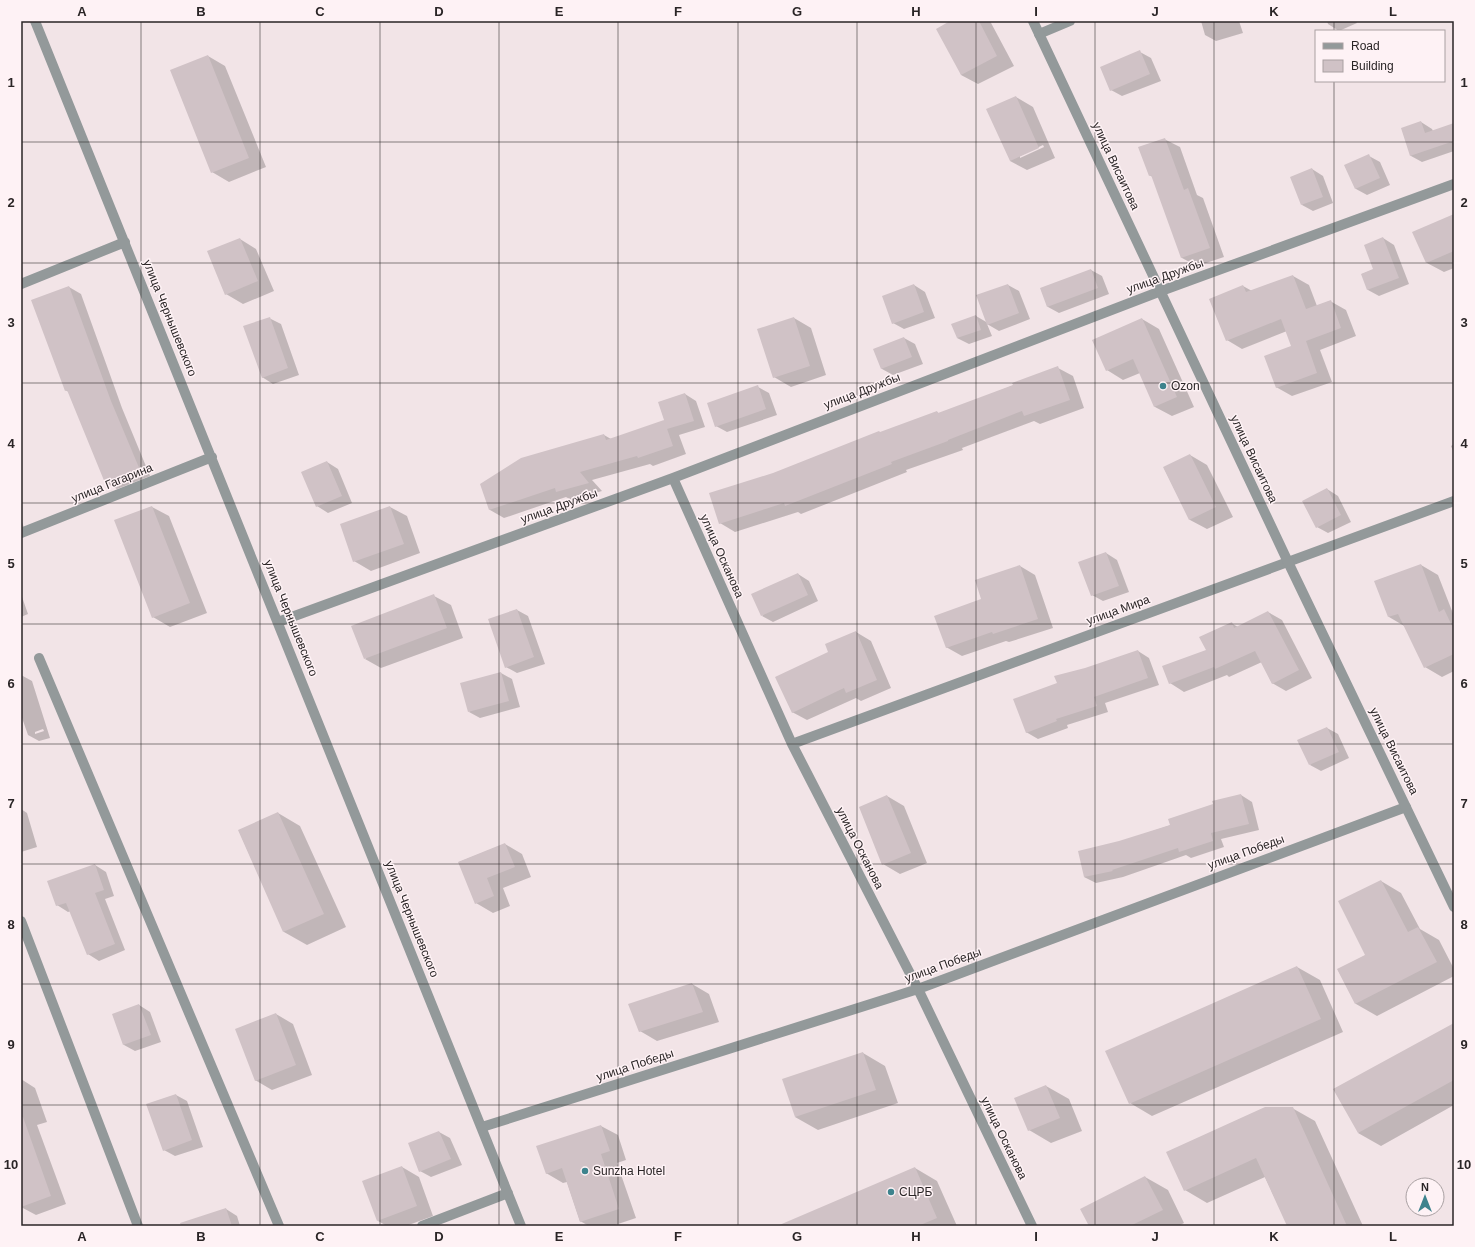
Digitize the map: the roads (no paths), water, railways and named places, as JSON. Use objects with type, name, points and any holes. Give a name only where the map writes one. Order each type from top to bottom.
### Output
[{"type":"street","name":"улица Чернышевского","points":[[35,21],[521,1226]]},
{"type":"street","name":"улица Висаитова","points":[[1033,21],[1288,562],[1406,807],[1451,894],[1454,907]]},
{"type":"street","points":[[1039,34],[1070,21]]},
{"type":"street","name":"улица Дружбы","points":[[278,622],[673,478],[1161,291],[1454,184]]},
{"type":"street","points":[[21,284],[125,242]]},
{"type":"street","name":"улица Гагарина","points":[[21,533],[212,457]]},
{"type":"street","name":"улица Осканова","points":[[673,478],[792,744],[918,989],[1032,1226]]},
{"type":"street","name":"улица Мира","points":[[792,744],[1454,501]]},
{"type":"street","points":[[40,658],[279,1226]]},
{"type":"street","name":"улица Победы","points":[[482,1127],[918,989],[1406,807]]},
{"type":"street","points":[[21,921],[138,1226]]},
{"type":"street","points":[[422,1226],[508,1193]]},
{"type":"place","name":"Ozon","points":[[1163,386]]},
{"type":"place","name":"Sunzha Hotel","points":[[585,1171]]},
{"type":"place","name":"СЦРБ","points":[[891,1192]]}]
